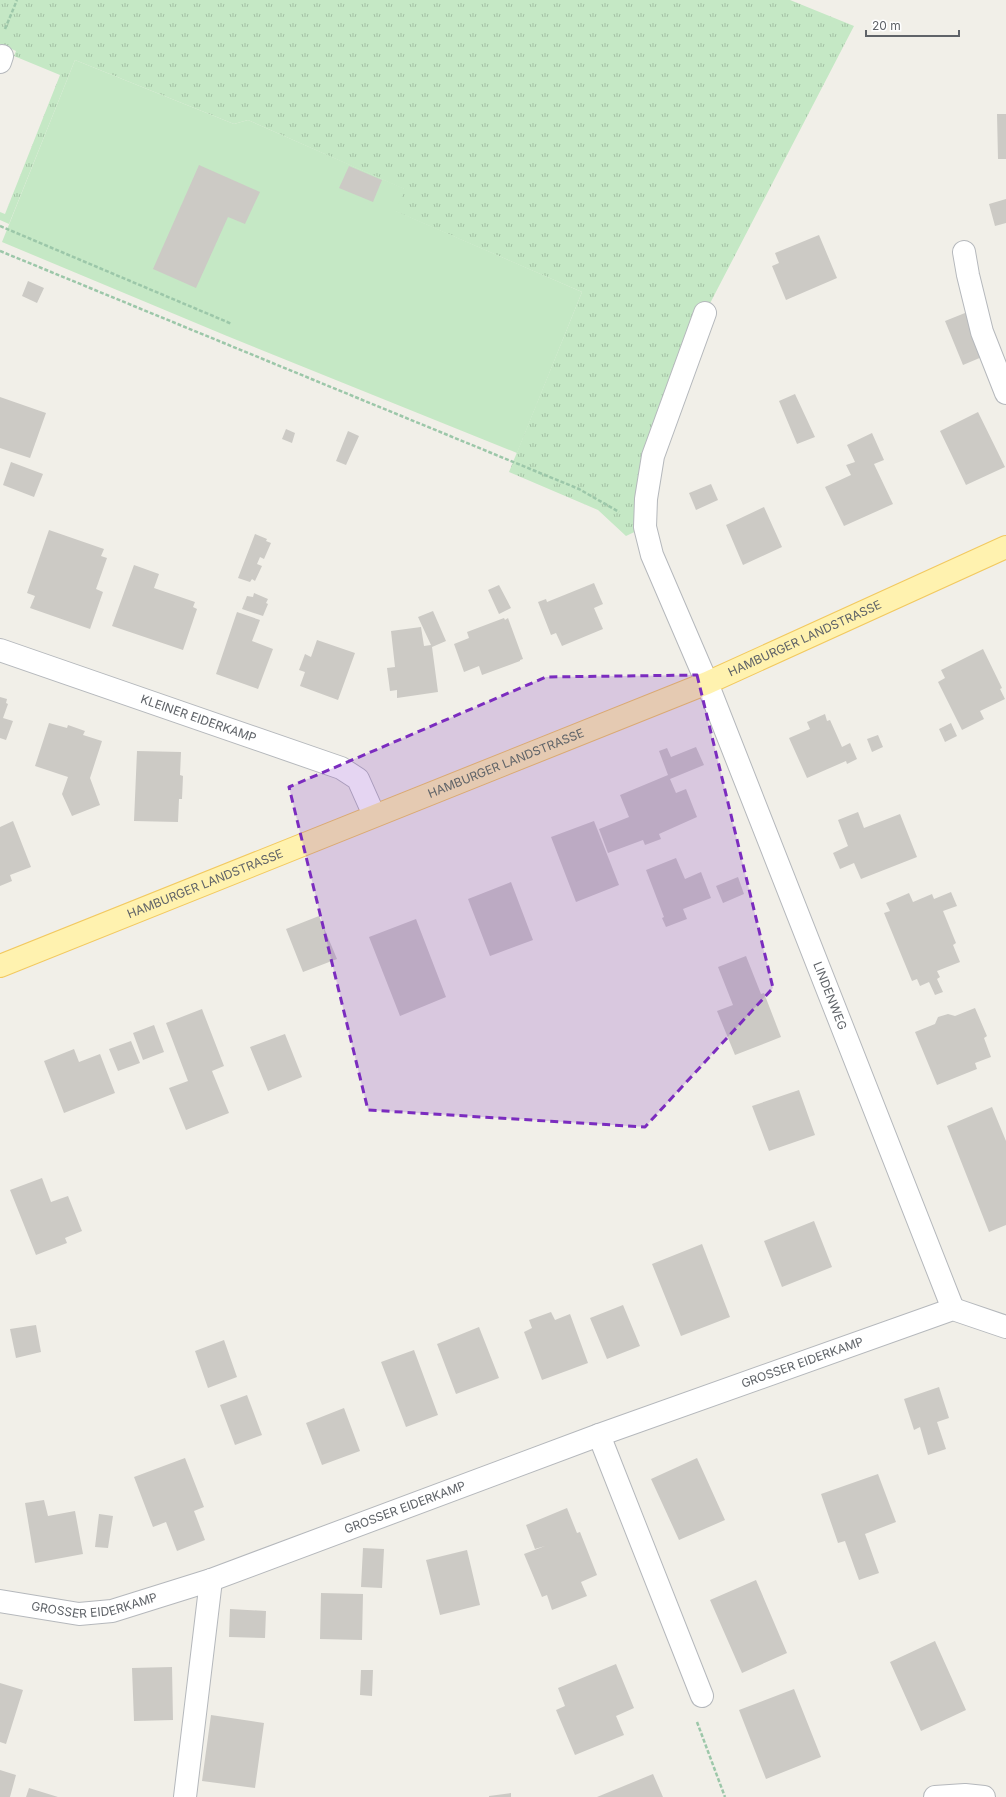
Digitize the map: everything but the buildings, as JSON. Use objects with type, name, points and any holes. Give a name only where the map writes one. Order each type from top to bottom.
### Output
[{"type":"main road","name":"HAMBURGER LANDSTRASSE","points":[[0,966],[706,683],[1006,547]]},
{"type":"street","points":[[964,252],[982,332],[1006,393]]},
{"type":"street","name":"LINDENWEG","points":[[705,313],[653,456],[646,499],[645,527],[652,554],[706,683],[953,1309]]},
{"type":"street","name":"KLEINER EIDERKAMP","points":[[0,650],[341,768],[358,779],[374,815]]},
{"type":"street","points":[[953,1309],[1006,1327]]},
{"type":"street","name":"GROSSER EIDERKAMP","points":[[0,1601],[79,1614],[112,1611],[211,1580],[599,1435],[953,1309]]},
{"type":"street","points":[[599,1435],[702,1696]]},
{"type":"street","points":[[185,1797],[211,1580]]},
{"type":"street","points":[[935,1797],[965,1795],[984,1797]]},
{"type":"path","points":[[2,51],[17,0]]},
{"type":"path","points":[[0,226],[232,324]]},
{"type":"path","points":[[0,251],[579,489],[645,527]]},
{"type":"path","points":[[702,1696],[694,1714],[725,1797]]},
{"type":"highlighted area","points":[[697,675],[773,988],[645,1127],[368,1110],[289,787],[546,677]]},
{"type":"green space","points":[[0,0],[790,0],[854,26],[705,313],[653,456],[645,527],[626,536],[598,510],[509,472],[582,292],[395,211],[404,189],[248,120],[234,124],[75,60],[9,224],[0,220],[0,212],[5,214],[60,75],[14,56],[16,51],[0,44]]},
{"type":"green space","points":[[75,60],[234,124],[248,120],[405,189],[396,211],[582,292],[517,453],[227,336],[2,242]]}]
